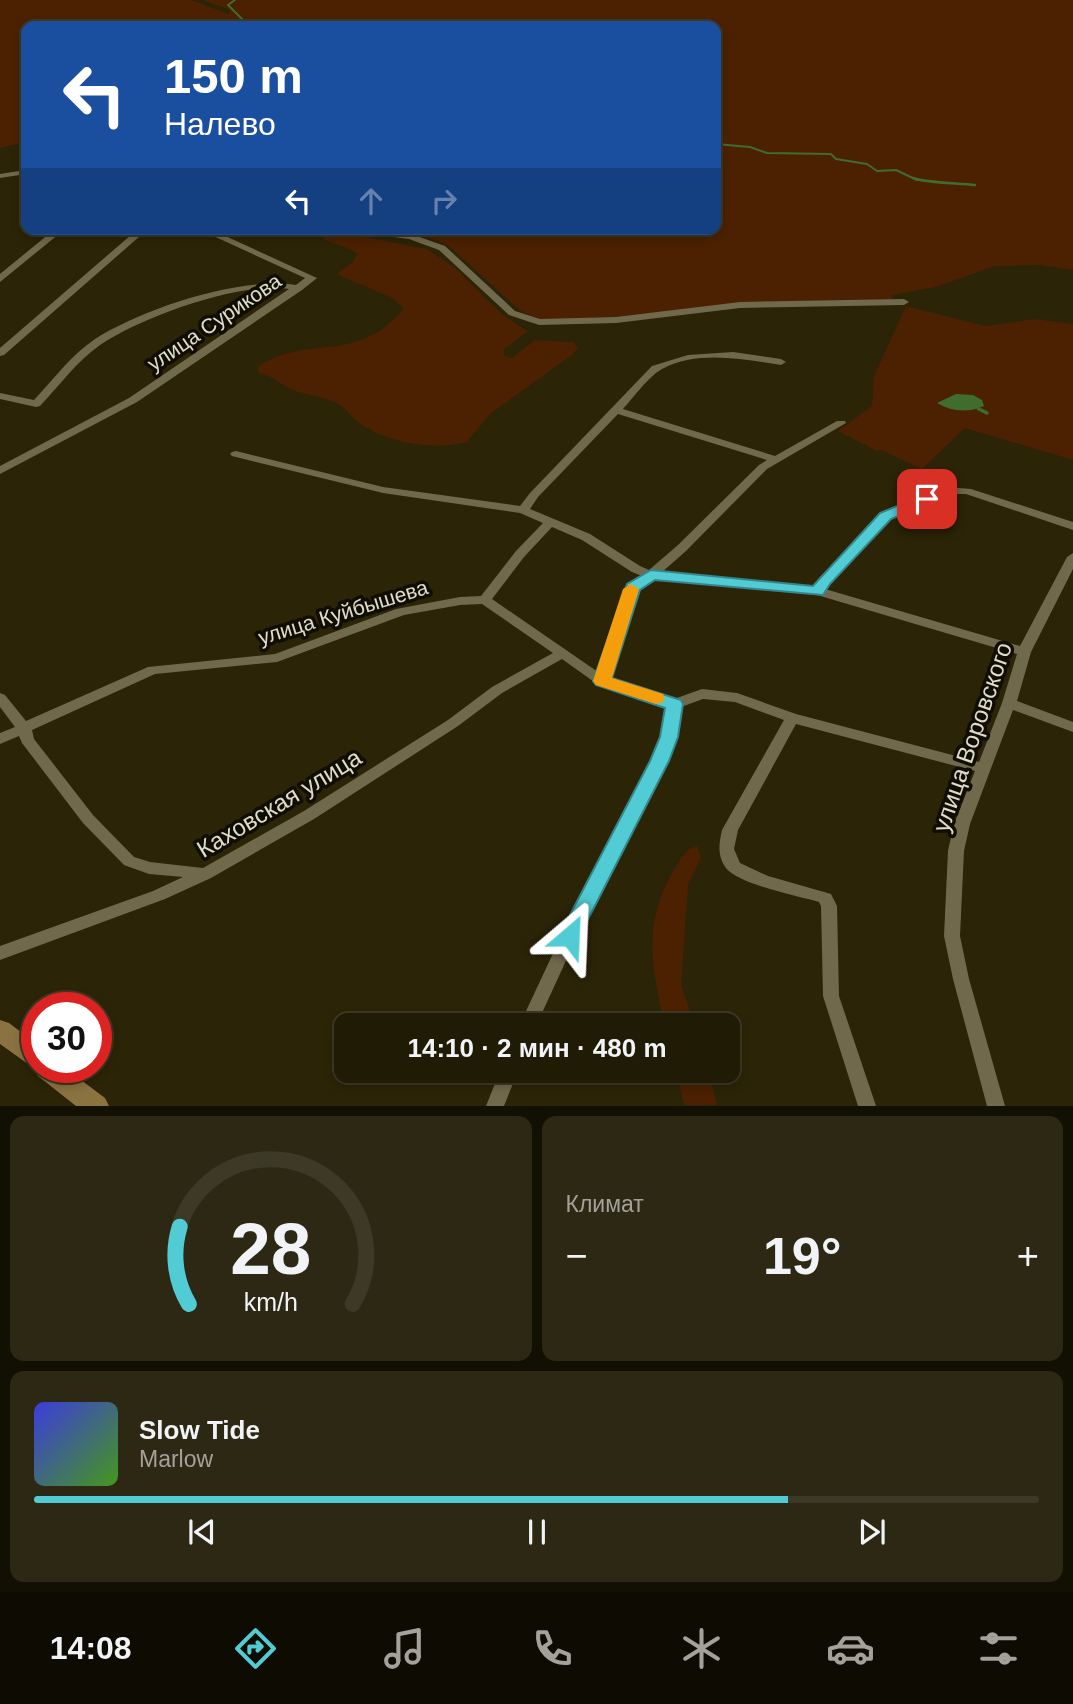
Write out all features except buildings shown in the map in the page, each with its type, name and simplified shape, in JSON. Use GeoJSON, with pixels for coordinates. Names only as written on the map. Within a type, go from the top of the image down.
{"type":"FeatureCollection","features":[{"type":"Feature","properties":{"kind":"main road"},"geometry":{"type":"LineString","coordinates":[[0,1030],[21,1046]]}},
{"type":"Feature","properties":{"kind":"main road"},"geometry":{"type":"LineString","coordinates":[[67,1083],[96,1105]]}},
{"type":"Feature","properties":{"kind":"street"},"geometry":{"type":"LineString","coordinates":[[0,279],[54,235]]}},
{"type":"Feature","properties":{"kind":"street"},"geometry":{"type":"LineString","coordinates":[[0,353],[137,235]]}},
{"type":"Feature","properties":{"kind":"street"},"geometry":{"type":"LineString","coordinates":[[215,235],[312,278],[299,288]]}},
{"type":"Feature","properties":{"kind":"street"},"geometry":{"type":"LineString","coordinates":[[398,235],[442,248],[512,313],[539,322],[628,319],[740,305],[904,302]]}},
{"type":"Feature","properties":{"kind":"street","name":"улица Сурикова"},"geometry":{"type":"LineString","coordinates":[[0,396],[36,404],[94,345],[134,324],[180,305],[268,284],[299,288]]}},
{"type":"Feature","properties":{"kind":"street","name":"улица Сурикова"},"geometry":{"type":"LineString","coordinates":[[0,471],[133,400],[299,288]]}},
{"type":"Feature","properties":{"kind":"street"},"geometry":{"type":"LineString","coordinates":[[523,510],[534,495],[656,368],[680,359],[713,354],[781,362]]}},
{"type":"Feature","properties":{"kind":"street"},"geometry":{"type":"LineString","coordinates":[[616,410],[774,458]]}},
{"type":"Feature","properties":{"kind":"street"},"geometry":{"type":"LineString","coordinates":[[602,681],[629,592],[682,548],[732,495],[774,458],[841,423]]}},
{"type":"Feature","properties":{"kind":"street"},"geometry":{"type":"LineString","coordinates":[[236,454],[383,490],[523,510],[586,537],[636,569],[651,575],[818,591],[1024,652]]}},
{"type":"Feature","properties":{"kind":"street"},"geometry":{"type":"LineString","coordinates":[[818,591],[824,581],[886,516],[947,490],[967,491],[1073,526]]}},
{"type":"Feature","properties":{"kind":"street"},"geometry":{"type":"LineString","coordinates":[[550,522],[520,554],[485,600],[602,681],[674,704],[702,694],[751,701],[792,718],[982,768]]}},
{"type":"Feature","properties":{"kind":"street","name":"улица Воровского"},"geometry":{"type":"LineString","coordinates":[[996,1105],[961,979],[952,936],[956,850],[962,824],[1009,703],[1024,652],[1073,557]]}},
{"type":"Feature","properties":{"kind":"street","name":"улица Куйбышева"},"geometry":{"type":"LineString","coordinates":[[0,739],[153,670],[277,658],[401,612],[460,601],[485,600]]}},
{"type":"Feature","properties":{"kind":"street","name":"Каховская улица"},"geometry":{"type":"LineString","coordinates":[[0,953],[159,895],[205,874],[319,808],[453,723],[497,690],[561,654]]}},
{"type":"Feature","properties":{"kind":"street"},"geometry":{"type":"LineString","coordinates":[[0,698],[24,728],[27,740],[88,819],[129,861],[149,868],[205,874]]}},
{"type":"Feature","properties":{"kind":"street"},"geometry":{"type":"LineString","coordinates":[[1009,703],[1073,727]]}},
{"type":"Feature","properties":{"kind":"street"},"geometry":{"type":"LineString","coordinates":[[533,1013],[580,913],[660,761],[669,737],[674,704]]}},
{"type":"Feature","properties":{"kind":"street"},"geometry":{"type":"LineString","coordinates":[[792,718],[730,830],[726,844],[728,857],[734,867],[747,874],[825,898],[829,906],[831,996],[867,1105]]}},
{"type":"Feature","properties":{"kind":"street"},"geometry":{"type":"LineString","coordinates":[[495,1105],[504,1083]]}},
{"type":"Feature","properties":{"kind":"shaded area"},"geometry":{"type":"Polygon","coordinates":[[[0,0],[191,0],[229,14],[230,10],[203,0],[1073,0],[1073,270],[1040,265],[995,266],[936,287],[892,295],[893,301],[774,302],[640,316],[541,320],[519,310],[449,246],[437,240],[409,235],[721,235],[721,21],[21,21],[21,143],[0,148],[0,0]]]}},
{"type":"Feature","properties":{"kind":"shaded area"},"geometry":{"type":"Polygon","coordinates":[[[320,235],[358,235],[427,249],[455,268],[503,315],[528,331],[504,349],[504,356],[512,358],[535,340],[573,342],[578,347],[573,354],[490,414],[467,442],[425,445],[382,435],[358,422],[337,403],[297,392],[258,373],[259,366],[278,356],[350,343],[367,337],[386,326],[404,309],[392,298],[339,275],[339,272],[353,262],[357,254],[320,235]]]}},
{"type":"Feature","properties":{"kind":"shaded area"},"geometry":{"type":"Polygon","coordinates":[[[906,306],[985,326],[1035,319],[1073,324],[1073,460],[965,428],[922,469],[881,450],[877,451],[838,431],[872,406],[874,376],[906,306]]]}},
{"type":"Feature","properties":{"kind":"shaded area"},"geometry":{"type":"Polygon","coordinates":[[[956,394],[973,395],[982,400],[984,406],[960,410],[937,403],[956,394]]]}},
{"type":"Feature","properties":{"kind":"shaded area"},"geometry":{"type":"Polygon","coordinates":[[[697,846],[701,857],[688,885],[681,985],[691,1013],[662,1013],[653,964],[654,926],[665,888],[681,858],[697,846]]]}},
{"type":"Feature","properties":{"kind":"shaded area"},"geometry":{"type":"Polygon","coordinates":[[[679,1083],[711,1083],[717,1105],[684,1105],[679,1083]]]}},
{"type":"Feature","properties":{"kind":"waterway"},"geometry":{"type":"LineString","coordinates":[[235,0],[228,5],[244,21]]}},
{"type":"Feature","properties":{"kind":"waterway"},"geometry":{"type":"LineString","coordinates":[[721,144],[750,147],[767,153],[831,154],[836,159],[867,164],[877,171],[896,170],[917,180]]}},
{"type":"Feature","properties":{"kind":"waterway"},"geometry":{"type":"LineString","coordinates":[[913,178],[975,185]]}},
{"type":"Feature","properties":{"kind":"waterway"},"geometry":{"type":"LineString","coordinates":[[978,409],[985,412]]}},
{"type":"Feature","properties":{"kind":"waterway"},"geometry":{"type":"LineString","coordinates":[[981,410],[985,412]]}},
{"type":"Feature","properties":{"kind":"slow traffic"},"geometry":{"type":"LineString","coordinates":[[631,589],[602,681],[656,698]]}},
{"type":"Feature","properties":{"kind":"route"},"geometry":{"type":"LineString","coordinates":[[570,936],[660,761],[669,737],[674,704],[602,681],[632,587],[651,575],[818,591],[824,581],[886,516],[927,499]]}}]}
